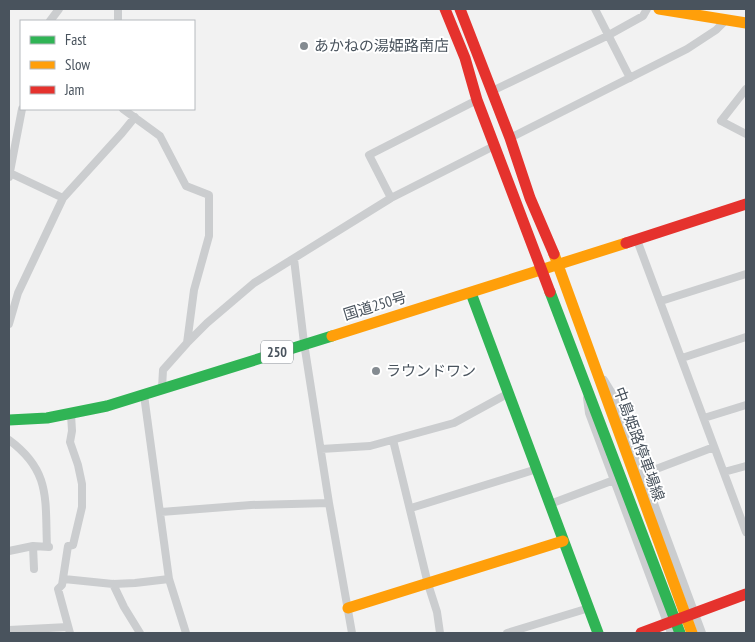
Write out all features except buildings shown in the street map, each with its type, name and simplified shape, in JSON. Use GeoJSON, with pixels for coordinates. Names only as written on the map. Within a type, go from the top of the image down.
{"type":"FeatureCollection","features":[{"type":"Feature","properties":{"kind":"main road","name":"中島姫路停車場線"},"geometry":{"type":"LineString","coordinates":[[445,9],[465,58],[477,100],[494,146],[584,379],[692,633]]}},
{"type":"Feature","properties":{"kind":"main road","name":"中島姫路停車場線"},"geometry":{"type":"LineString","coordinates":[[460,9],[596,368],[680,633]]}},
{"type":"Feature","properties":{"kind":"main road"},"geometry":{"type":"LineString","coordinates":[[659,9],[746,23]]}},
{"type":"Feature","properties":{"kind":"main road","name":"国道250号"},"geometry":{"type":"LineString","coordinates":[[9,420],[47,419],[144,395],[304,343],[472,293],[746,204]]}},
{"type":"Feature","properties":{"kind":"main road"},"geometry":{"type":"LineString","coordinates":[[472,293],[598,633]]}},
{"type":"Feature","properties":{"kind":"main road"},"geometry":{"type":"LineString","coordinates":[[348,608],[563,541]]}},
{"type":"Feature","properties":{"kind":"main road"},"geometry":{"type":"LineString","coordinates":[[641,633],[669,629],[694,614],[746,594]]}},
{"type":"Feature","properties":{"kind":"street"},"geometry":{"type":"LineString","coordinates":[[51,20],[59,9]]}},
{"type":"Feature","properties":{"kind":"street"},"geometry":{"type":"LineString","coordinates":[[595,9],[630,78]]}},
{"type":"Feature","properties":{"kind":"street"},"geometry":{"type":"LineString","coordinates":[[492,90],[608,36],[643,16],[647,9]]}},
{"type":"Feature","properties":{"kind":"street"},"geometry":{"type":"LineString","coordinates":[[510,138],[687,49],[716,30],[726,20]]}},
{"type":"Feature","properties":{"kind":"street"},"geometry":{"type":"LineString","coordinates":[[746,89],[721,121],[746,134]]}},
{"type":"Feature","properties":{"kind":"street"},"geometry":{"type":"LineString","coordinates":[[392,198],[369,155],[477,100]]}},
{"type":"Feature","properties":{"kind":"street"},"geometry":{"type":"LineString","coordinates":[[22,110],[9,175],[62,198]]}},
{"type":"Feature","properties":{"kind":"street"},"geometry":{"type":"LineString","coordinates":[[124,110],[160,136],[186,186],[209,194],[209,236],[194,290],[187,343]]}},
{"type":"Feature","properties":{"kind":"street"},"geometry":{"type":"LineString","coordinates":[[9,324],[18,293],[62,198],[135,117]]}},
{"type":"Feature","properties":{"kind":"street"},"geometry":{"type":"LineString","coordinates":[[162,388],[163,370],[207,323],[254,283],[392,198],[494,146]]}},
{"type":"Feature","properties":{"kind":"street"},"geometry":{"type":"LineString","coordinates":[[637,240],[746,532]]}},
{"type":"Feature","properties":{"kind":"street"},"geometry":{"type":"LineString","coordinates":[[294,259],[304,343],[352,633]]}},
{"type":"Feature","properties":{"kind":"street"},"geometry":{"type":"LineString","coordinates":[[660,301],[746,274]]}},
{"type":"Feature","properties":{"kind":"street"},"geometry":{"type":"LineString","coordinates":[[682,358],[746,337]]}},
{"type":"Feature","properties":{"kind":"street"},"geometry":{"type":"LineString","coordinates":[[596,368],[615,398],[702,633]]}},
{"type":"Feature","properties":{"kind":"street"},"geometry":{"type":"LineString","coordinates":[[584,379],[589,413],[669,629]]}},
{"type":"Feature","properties":{"kind":"street"},"geometry":{"type":"LineString","coordinates":[[321,449],[370,446],[454,423],[508,394]]}},
{"type":"Feature","properties":{"kind":"street"},"geometry":{"type":"LineString","coordinates":[[144,395],[169,579],[186,633]]}},
{"type":"Feature","properties":{"kind":"street"},"geometry":{"type":"LineString","coordinates":[[704,418],[746,405]]}},
{"type":"Feature","properties":{"kind":"street"},"geometry":{"type":"LineString","coordinates":[[9,630],[69,630],[58,589],[64,579],[68,546],[73,546],[82,507],[82,484],[78,464],[70,442],[72,431],[71,414]]}},
{"type":"Feature","properties":{"kind":"street"},"geometry":{"type":"LineString","coordinates":[[9,440],[20,448],[36,466],[42,479],[46,504],[48,547],[33,546],[9,551]]}},
{"type":"Feature","properties":{"kind":"street"},"geometry":{"type":"LineString","coordinates":[[393,440],[428,584],[437,612],[440,633]]}},
{"type":"Feature","properties":{"kind":"street"},"geometry":{"type":"LineString","coordinates":[[643,474],[714,447]]}},
{"type":"Feature","properties":{"kind":"street"},"geometry":{"type":"LineString","coordinates":[[724,472],[746,466]]}},
{"type":"Feature","properties":{"kind":"street"},"geometry":{"type":"LineString","coordinates":[[411,508],[537,469]]}},
{"type":"Feature","properties":{"kind":"street"},"geometry":{"type":"LineString","coordinates":[[550,504],[614,480]]}},
{"type":"Feature","properties":{"kind":"street"},"geometry":{"type":"LineString","coordinates":[[161,512],[251,505],[329,503]]}},
{"type":"Feature","properties":{"kind":"street"},"geometry":{"type":"LineString","coordinates":[[33,546],[34,569]]}},
{"type":"Feature","properties":{"kind":"street"},"geometry":{"type":"LineString","coordinates":[[64,579],[113,584],[169,579]]}},
{"type":"Feature","properties":{"kind":"street"},"geometry":{"type":"LineString","coordinates":[[113,584],[140,633]]}},
{"type":"Feature","properties":{"kind":"street"},"geometry":{"type":"LineString","coordinates":[[507,633],[589,608]]}},
{"type":"Feature","properties":{"kind":"traffic: fast"},"geometry":{"type":"LineString","coordinates":[[550,292],[680,633]]}},
{"type":"Feature","properties":{"kind":"traffic: fast"},"geometry":{"type":"LineString","coordinates":[[471,293],[598,633]]}},
{"type":"Feature","properties":{"kind":"traffic: fast"},"geometry":{"type":"LineString","coordinates":[[9,420],[47,418],[107,406],[332,336]]}},
{"type":"Feature","properties":{"kind":"traffic: slow"},"geometry":{"type":"LineString","coordinates":[[659,9],[746,23]]}},
{"type":"Feature","properties":{"kind":"traffic: slow"},"geometry":{"type":"LineString","coordinates":[[332,336],[626,243]]}},
{"type":"Feature","properties":{"kind":"traffic: slow"},"geometry":{"type":"LineString","coordinates":[[554,254],[692,633]]}},
{"type":"Feature","properties":{"kind":"traffic: slow"},"geometry":{"type":"LineString","coordinates":[[348,608],[563,541]]}},
{"type":"Feature","properties":{"kind":"traffic: jam"},"geometry":{"type":"LineString","coordinates":[[445,9],[465,58],[477,100],[550,292]]}},
{"type":"Feature","properties":{"kind":"traffic: jam"},"geometry":{"type":"LineString","coordinates":[[460,9],[510,138],[530,198],[554,254]]}},
{"type":"Feature","properties":{"kind":"traffic: jam"},"geometry":{"type":"LineString","coordinates":[[626,243],[746,204]]}},
{"type":"Feature","properties":{"kind":"traffic: jam"},"geometry":{"type":"LineString","coordinates":[[641,633],[746,594]]}},
{"type":"Feature","properties":{"kind":"place","name":"あかねの湯姫路南店"},"geometry":{"type":"Point","coordinates":[304,46]}},
{"type":"Feature","properties":{"kind":"place","name":"ラウンドワン"},"geometry":{"type":"Point","coordinates":[376,371]}}]}
